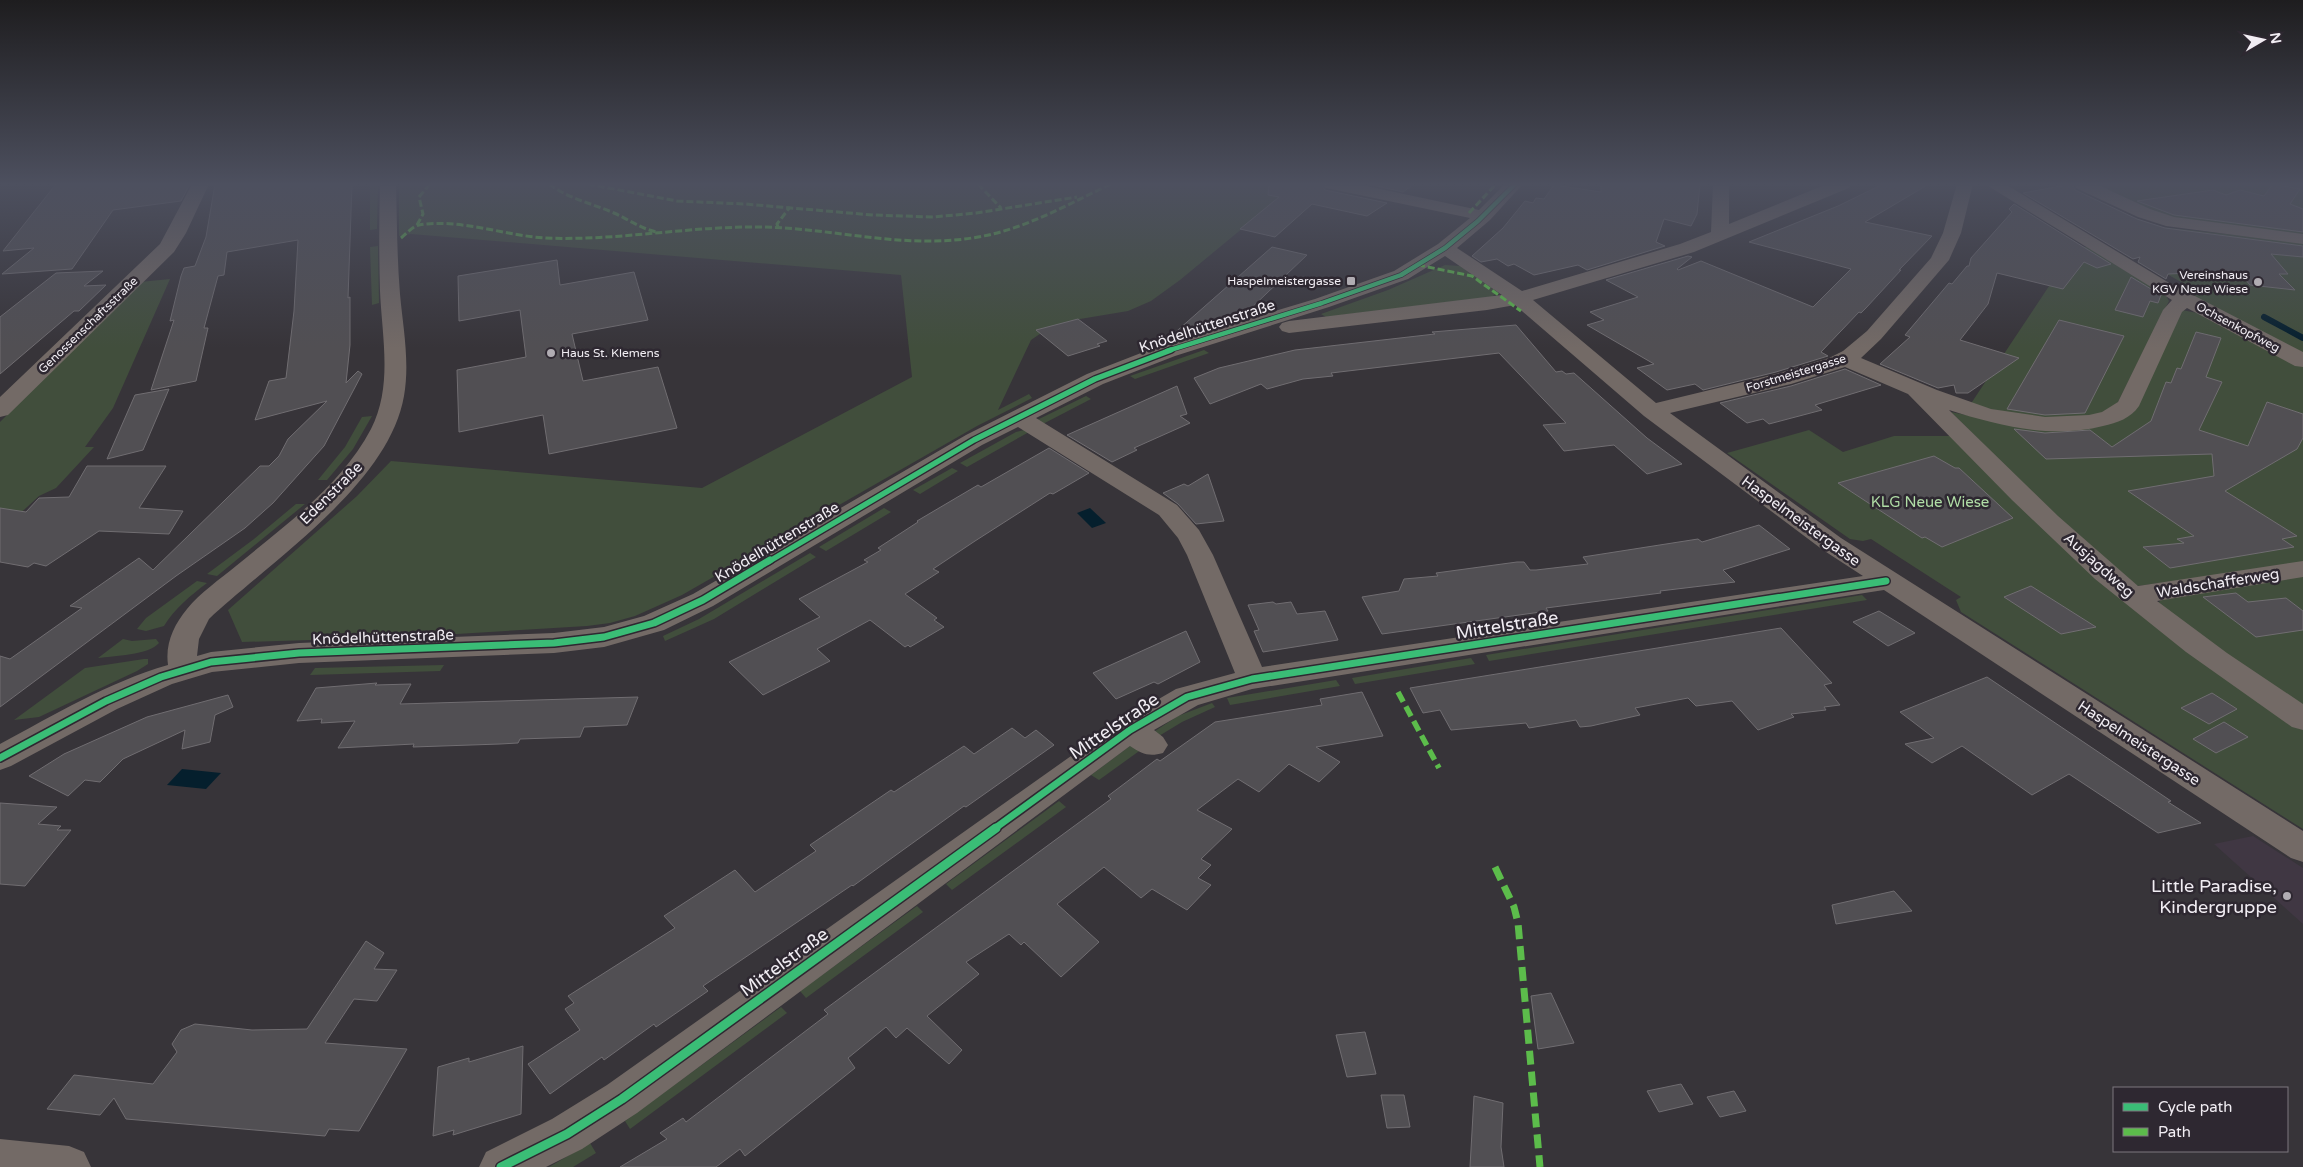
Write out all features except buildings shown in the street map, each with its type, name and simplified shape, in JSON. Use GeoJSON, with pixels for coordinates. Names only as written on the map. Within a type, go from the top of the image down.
{"type":"FeatureCollection","features":[{"type":"Feature","properties":{"kind":"street","name":"Genossenschaftsstraße"},"geometry":{"type":"LineString","coordinates":[[0,410],[167,248],[173,238]]}},
{"type":"Feature","properties":{"kind":"street","name":"Edenstraße"},"geometry":{"type":"LineString","coordinates":[[183,668],[182,643],[187,630],[199,613],[343,485],[370,452],[387,422],[393,398],[395,369],[389,238]]}},
{"type":"Feature","properties":{"kind":"street","name":"Knödelhüttenstraße"},"geometry":{"type":"LineString","coordinates":[[0,758],[36,736],[106,701],[183,668],[223,659],[562,642],[604,637],[636,630],[702,600],[924,469],[1018,417],[1129,365],[1203,339],[1322,303],[1401,275],[1445,248],[1457,238]]}},
{"type":"Feature","properties":{"kind":"street","name":"Knödelhüttenstraße"},"geometry":{"type":"LineString","coordinates":[[1203,339],[1486,304],[1519,298],[1638,264],[1708,238]]}},
{"type":"Feature","properties":{"kind":"street","name":"Forstmeistergasse"},"geometry":{"type":"LineString","coordinates":[[1652,411],[1783,379],[1846,360],[1874,336],[1940,260],[1950,238]]}},
{"type":"Feature","properties":{"kind":"street","name":"Ochsenkopfweg"},"geometry":{"type":"LineString","coordinates":[[2083,238],[2184,300],[2303,361]]}},
{"type":"Feature","properties":{"kind":"street","name":"Haspelmeistergasse"},"geometry":{"type":"LineString","coordinates":[[1445,248],[1519,298],[1652,411],[1788,512],[1886,580],[2303,848]]}},
{"type":"Feature","properties":{"kind":"street"},"geometry":{"type":"LineString","coordinates":[[1846,360],[1977,412],[2016,421],[2064,424],[2107,418],[2122,411],[2131,402],[2173,310],[2184,300]]}},
{"type":"Feature","properties":{"kind":"street","name":"Ausjagdweg"},"geometry":{"type":"LineString","coordinates":[[1914,388],[2053,523],[2133,596],[2215,659],[2303,719]]}},
{"type":"Feature","properties":{"kind":"street"},"geometry":{"type":"LineString","coordinates":[[1018,417],[1154,500],[1180,523],[1200,554],[1252,679]]}},
{"type":"Feature","properties":{"kind":"street","name":"Waldschafferweg"},"geometry":{"type":"LineString","coordinates":[[2133,596],[2303,569]]}},
{"type":"Feature","properties":{"kind":"street","name":"Mittelstraße"},"geometry":{"type":"LineString","coordinates":[[501,1167],[567,1134],[622,1099],[1141,738],[1180,701],[1217,698],[1252,679],[1343,676],[1477,655],[1886,580]]}},
{"type":"Feature","properties":{"kind":"street"},"geometry":{"type":"LineString","coordinates":[[0,1160],[69,1167]]}},
{"type":"Feature","properties":{"kind":"shaded area","name":"Little Paradise, Kindergruppe"},"geometry":{"type":"Polygon","coordinates":[[[2253,836],[2303,868],[2303,924],[2214,844],[2253,836]]]}},
{"type":"Feature","properties":{"kind":"green space"},"geometry":{"type":"Polygon","coordinates":[[[464,238],[1230,238],[1151,301],[1128,311],[1074,320],[1050,327],[1031,340],[998,410],[1029,394],[1032,398],[977,426],[682,595],[635,616],[610,623],[587,626],[337,643],[343,633],[315,634],[311,640],[242,642],[228,610],[357,496],[391,461],[702,488],[912,377],[901,275],[464,238]]]}},
{"type":"Feature","properties":{"kind":"green space"},"geometry":{"type":"Polygon","coordinates":[[[2105,238],[2270,238],[2303,242],[2303,355],[2175,287],[2188,286],[2105,238]]]}},
{"type":"Feature","properties":{"kind":"green space"},"geometry":{"type":"Polygon","coordinates":[[[378,246],[379,303],[372,305],[370,247],[378,246]]]}},
{"type":"Feature","properties":{"kind":"green space"},"geometry":{"type":"Polygon","coordinates":[[[2087,247],[2156,288],[2165,294],[2169,301],[2116,406],[2095,416],[2044,420],[1970,405],[2061,268],[2067,249],[2087,247]]]}},
{"type":"Feature","properties":{"kind":"green space"},"geometry":{"type":"Polygon","coordinates":[[[1445,265],[1460,266],[1497,292],[1492,297],[1326,317],[1321,314],[1388,290],[1445,265]]]}},
{"type":"Feature","properties":{"kind":"green space"},"geometry":{"type":"Polygon","coordinates":[[[170,279],[113,408],[85,447],[94,447],[56,488],[39,496],[0,532],[0,422],[140,282],[170,279]]]}},
{"type":"Feature","properties":{"kind":"green space"},"geometry":{"type":"Polygon","coordinates":[[[2182,310],[2202,314],[2303,365],[2303,563],[2138,586],[2130,582],[2067,527],[1951,412],[2012,424],[2094,426],[2148,383],[2182,310]]]}},
{"type":"Feature","properties":{"kind":"green space"},"geometry":{"type":"Polygon","coordinates":[[[1204,350],[1209,353],[1135,379],[1130,376],[1204,350]]]}},
{"type":"Feature","properties":{"kind":"green space"},"geometry":{"type":"Polygon","coordinates":[[[1086,396],[1091,399],[1039,426],[1037,420],[1086,396]]]}},
{"type":"Feature","properties":{"kind":"green space"},"geometry":{"type":"Polygon","coordinates":[[[372,416],[353,449],[327,480],[318,480],[345,447],[362,417],[372,416]]]}},
{"type":"Feature","properties":{"kind":"green space"},"geometry":{"type":"Polygon","coordinates":[[[1024,430],[1029,432],[967,467],[960,463],[1016,432],[1024,430]]]}},
{"type":"Feature","properties":{"kind":"green space","name":"KLG Neue Wiese"},"geometry":{"type":"Polygon","coordinates":[[[1809,430],[1843,452],[1894,436],[1953,436],[2303,728],[2303,829],[1961,612],[1956,600],[1961,597],[1871,539],[1863,541],[1850,539],[1727,453],[1809,430]]]}},
{"type":"Feature","properties":{"kind":"green space"},"geometry":{"type":"Polygon","coordinates":[[[952,468],[958,471],[920,494],[913,490],[952,468]]]}},
{"type":"Feature","properties":{"kind":"green space"},"geometry":{"type":"Polygon","coordinates":[[[296,504],[305,504],[217,576],[207,574],[254,539],[296,504]]]}},
{"type":"Feature","properties":{"kind":"green space"},"geometry":{"type":"Polygon","coordinates":[[[884,508],[891,512],[826,551],[819,547],[884,508]]]}},
{"type":"Feature","properties":{"kind":"green space"},"geometry":{"type":"Polygon","coordinates":[[[810,553],[816,557],[714,619],[665,641],[663,636],[699,619],[810,553]]]}},
{"type":"Feature","properties":{"kind":"green space"},"geometry":{"type":"Polygon","coordinates":[[[2303,576],[2303,710],[2158,603],[2162,599],[2303,576]]]}},
{"type":"Feature","properties":{"kind":"green space"},"geometry":{"type":"Polygon","coordinates":[[[197,581],[207,583],[178,608],[164,626],[146,631],[137,629],[146,618],[197,581]]]}},
{"type":"Feature","properties":{"kind":"green space"},"geometry":{"type":"Polygon","coordinates":[[[1862,595],[1867,600],[1489,661],[1486,655],[1862,595]]]}},
{"type":"Feature","properties":{"kind":"green space"},"geometry":{"type":"Polygon","coordinates":[[[123,639],[132,641],[156,639],[159,643],[154,647],[139,652],[98,658],[123,639]]]}},
{"type":"Feature","properties":{"kind":"green space"},"geometry":{"type":"Polygon","coordinates":[[[1471,658],[1475,664],[1355,684],[1352,678],[1471,658]]]}},
{"type":"Feature","properties":{"kind":"green space"},"geometry":{"type":"Polygon","coordinates":[[[148,659],[148,664],[137,671],[39,717],[14,720],[85,668],[148,659]]]}},
{"type":"Feature","properties":{"kind":"green space"},"geometry":{"type":"Polygon","coordinates":[[[444,665],[440,671],[310,675],[315,668],[444,665]]]}},
{"type":"Feature","properties":{"kind":"green space"},"geometry":{"type":"Polygon","coordinates":[[[1336,680],[1340,686],[1230,705],[1227,698],[1336,680]]]}},
{"type":"Feature","properties":{"kind":"green space"},"geometry":{"type":"Polygon","coordinates":[[[1212,703],[1215,707],[1182,722],[1154,739],[1149,735],[1178,716],[1212,703]]]}},
{"type":"Feature","properties":{"kind":"green space"},"geometry":{"type":"Polygon","coordinates":[[[1134,743],[1142,749],[1099,780],[1091,775],[1134,743]]]}},
{"type":"Feature","properties":{"kind":"green space"},"geometry":{"type":"Polygon","coordinates":[[[1059,801],[1066,807],[952,890],[946,884],[1059,801]]]}},
{"type":"Feature","properties":{"kind":"green space"},"geometry":{"type":"Polygon","coordinates":[[[917,906],[923,912],[806,998],[800,991],[917,906]]]}},
{"type":"Feature","properties":{"kind":"green space"},"geometry":{"type":"Polygon","coordinates":[[[781,1007],[787,1013],[630,1129],[625,1121],[781,1007]]]}},
{"type":"Feature","properties":{"kind":"green space"},"geometry":{"type":"Polygon","coordinates":[[[590,1143],[596,1153],[573,1167],[549,1167],[590,1143]]]}},
{"type":"Feature","properties":{"kind":"water"},"geometry":{"type":"Polygon","coordinates":[[[1090,508],[1106,523],[1092,528],[1077,513],[1090,508]]]}},
{"type":"Feature","properties":{"kind":"water"},"geometry":{"type":"Polygon","coordinates":[[[182,769],[221,773],[206,789],[167,785],[182,769]]]}},
{"type":"Feature","properties":{"kind":"waterway"},"geometry":{"type":"LineString","coordinates":[[2264,317],[2303,338]]}},
{"type":"Feature","properties":{"kind":"marked path"},"geometry":{"type":"LineString","coordinates":[[872,238],[883,240],[961,238]]}},
{"type":"Feature","properties":{"kind":"marked path"},"geometry":{"type":"LineString","coordinates":[[1418,265],[1472,276],[1521,311]]}},
{"type":"Feature","properties":{"kind":"marked path"},"geometry":{"type":"LineString","coordinates":[[1398,692],[1439,768]]}},
{"type":"Feature","properties":{"kind":"marked path"},"geometry":{"type":"LineString","coordinates":[[1495,867],[1514,907],[1518,923],[1540,1167]]}},
{"type":"Feature","properties":{"kind":"cycle path"},"geometry":{"type":"LineString","coordinates":[[0,758],[106,701],[161,677],[211,662],[299,653],[554,643],[604,637],[654,623],[703,600],[974,440],[1095,379],[1167,351],[1322,303],[1401,275],[1445,248],[1457,238]]}},
{"type":"Feature","properties":{"kind":"cycle path"},"geometry":{"type":"LineString","coordinates":[[501,1167],[567,1134],[622,1099],[1130,730],[1187,697],[1252,679],[1886,581]]}},
{"type":"Feature","properties":{"kind":"place","name":"Haspelmeistergasse"},"geometry":{"type":"Point","coordinates":[1351,281]}},
{"type":"Feature","properties":{"kind":"place","name":"Vereinshaus KGV Neue Wiese"},"geometry":{"type":"Point","coordinates":[2258,282]}},
{"type":"Feature","properties":{"kind":"place","name":"Haus St. Klemens"},"geometry":{"type":"Point","coordinates":[551,353]}},
{"type":"Feature","properties":{"kind":"place","name":"Little Paradise, Kindergruppe"},"geometry":{"type":"Point","coordinates":[2287,896]}}]}
